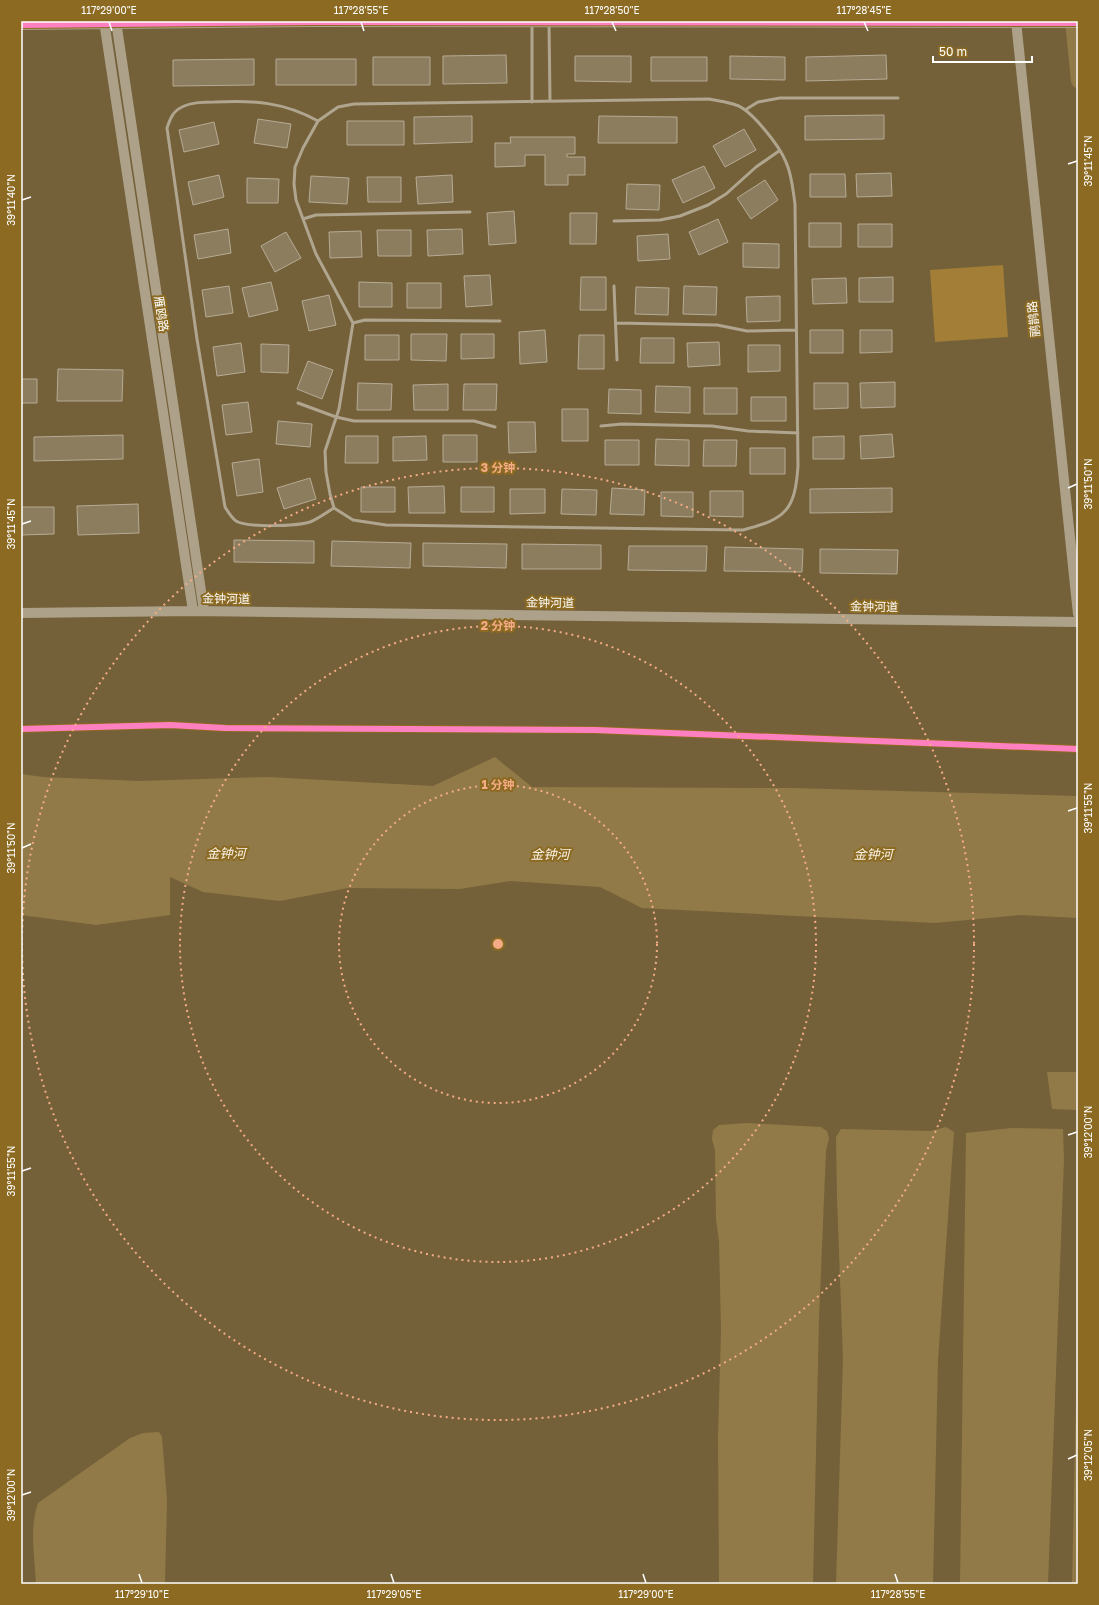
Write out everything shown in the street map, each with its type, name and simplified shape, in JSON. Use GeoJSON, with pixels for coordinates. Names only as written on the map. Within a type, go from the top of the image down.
{"type":"FeatureCollection","features":[{"type":"Feature","properties":{"kind":"street"},"geometry":{"type":"LineString","coordinates":[[65,24],[83,21]]}},
{"type":"Feature","properties":{"kind":"street"},"geometry":{"type":"LineString","coordinates":[[21,25],[117,22],[1078,22]]}},
{"type":"Feature","properties":{"kind":"street","name":"雁鸥路"},"geometry":{"type":"LineString","coordinates":[[117,22],[204,611]]}},
{"type":"Feature","properties":{"kind":"street","name":"鹂鹊路"},"geometry":{"type":"LineString","coordinates":[[1016,22],[1078,614]]}},
{"type":"Feature","properties":{"kind":"street","name":"雁鸥路"},"geometry":{"type":"LineString","coordinates":[[104,23],[193,611]]}},
{"type":"Feature","properties":{"kind":"street","name":"金钟河道"},"geometry":{"type":"LineString","coordinates":[[21,613],[204,611],[1078,622]]}},
{"type":"Feature","properties":{"kind":"street"},"geometry":{"type":"LineString","coordinates":[[21,729],[170,725],[241,728],[595,730],[1078,748]]}},
{"type":"Feature","properties":{"kind":"lane"},"geometry":{"type":"LineString","coordinates":[[532,22],[532,102]]}},
{"type":"Feature","properties":{"kind":"lane"},"geometry":{"type":"LineString","coordinates":[[549,22],[550,101]]}},
{"type":"Feature","properties":{"kind":"lane"},"geometry":{"type":"LineString","coordinates":[[745,110],[758,102],[780,98],[898,98]]}},
{"type":"Feature","properties":{"kind":"lane"},"geometry":{"type":"LineString","coordinates":[[318,121],[304,113],[275,104],[240,100],[191,103],[180,107],[171,116],[167,128],[197,338],[225,507],[228,514],[237,522],[249,525],[294,525],[310,522],[334,508]]}},
{"type":"Feature","properties":{"kind":"lane"},"geometry":{"type":"LineString","coordinates":[[709,100],[736,105],[745,110],[765,130],[786,162],[792,181],[795,204],[798,466],[796,487],[791,503],[780,516],[764,524],[743,530],[386,525],[353,520],[334,508],[326,472],[325,451],[336,417],[353,323],[316,254],[296,200],[294,184],[295,167],[303,148],[318,121],[338,107],[354,104],[550,101],[709,100]]}},
{"type":"Feature","properties":{"kind":"lane"},"geometry":{"type":"LineString","coordinates":[[614,221],[660,220],[680,216],[708,205],[726,194],[756,167],[779,151]]}},
{"type":"Feature","properties":{"kind":"lane"},"geometry":{"type":"LineString","coordinates":[[303,219],[316,215],[470,212]]}},
{"type":"Feature","properties":{"kind":"lane"},"geometry":{"type":"LineString","coordinates":[[614,286],[617,360]]}},
{"type":"Feature","properties":{"kind":"lane"},"geometry":{"type":"LineString","coordinates":[[353,323],[365,320],[500,321]]}},
{"type":"Feature","properties":{"kind":"lane"},"geometry":{"type":"LineString","coordinates":[[616,323],[718,325],[747,331],[796,330]]}},
{"type":"Feature","properties":{"kind":"lane"},"geometry":{"type":"LineString","coordinates":[[298,403],[336,417],[354,421],[474,421],[495,427]]}},
{"type":"Feature","properties":{"kind":"lane"},"geometry":{"type":"LineString","coordinates":[[601,426],[622,424],[712,426],[748,431],[798,433]]}},
{"type":"Feature","properties":{"kind":"shaded area"},"geometry":{"type":"Polygon","coordinates":[[[1003,265],[1008,337],[935,342],[930,270],[1003,265]]]}},
{"type":"Feature","properties":{"kind":"water","name":"金钟河"},"geometry":{"type":"Polygon","coordinates":[[[495,757],[532,787],[792,788],[1078,796],[1078,918],[1020,915],[935,923],[642,908],[600,887],[510,881],[460,889],[348,888],[280,901],[203,892],[170,877],[170,915],[96,925],[21,915],[21,774],[43,777],[139,781],[268,777],[433,786],[495,757]]]}},
{"type":"Feature","properties":{"kind":"water"},"geometry":{"type":"Polygon","coordinates":[[[1047,1072],[1078,1072],[1078,1110],[1052,1109],[1047,1072]]]}},
{"type":"Feature","properties":{"kind":"water"},"geometry":{"type":"Polygon","coordinates":[[[747,1123],[821,1127],[827,1131],[829,1138],[826,1151],[819,1319],[813,1584],[719,1584],[718,1436],[721,1331],[719,1241],[716,1219],[715,1151],[712,1139],[713,1130],[719,1125],[747,1123]]]}},
{"type":"Feature","properties":{"kind":"water"},"geometry":{"type":"Polygon","coordinates":[[[946,1127],[954,1132],[938,1360],[933,1584],[836,1584],[843,1359],[836,1137],[841,1129],[930,1131],[946,1127]]]}},
{"type":"Feature","properties":{"kind":"water"},"geometry":{"type":"Polygon","coordinates":[[[1011,1128],[1063,1129],[1064,1159],[1048,1584],[960,1584],[966,1133],[1011,1128]]]}},
{"type":"Feature","properties":{"kind":"water"},"geometry":{"type":"Polygon","coordinates":[[[1078,1306],[1078,1584],[1072,1584],[1078,1306]]]}},
{"type":"Feature","properties":{"kind":"water"},"geometry":{"type":"Polygon","coordinates":[[[159,1432],[162,1437],[167,1500],[165,1584],[36,1584],[33,1533],[35,1513],[38,1503],[130,1438],[143,1433],[159,1432]]]}},
{"type":"Feature","properties":{"kind":"building"},"geometry":{"type":"Polygon","coordinates":[[[506,55],[507,83],[443,84],[443,56],[506,55]]]}},
{"type":"Feature","properties":{"kind":"building"},"geometry":{"type":"Polygon","coordinates":[[[886,55],[887,79],[806,81],[806,57],[886,55]]]}},
{"type":"Feature","properties":{"kind":"building"},"geometry":{"type":"Polygon","coordinates":[[[575,56],[631,56],[631,82],[575,81],[575,56]]]}},
{"type":"Feature","properties":{"kind":"building"},"geometry":{"type":"Polygon","coordinates":[[[730,56],[785,57],[785,80],[730,79],[730,56]]]}},
{"type":"Feature","properties":{"kind":"building"},"geometry":{"type":"Polygon","coordinates":[[[373,57],[430,57],[430,85],[373,85],[373,57]]]}},
{"type":"Feature","properties":{"kind":"building"},"geometry":{"type":"Polygon","coordinates":[[[651,57],[707,57],[707,81],[651,81],[651,57]]]}},
{"type":"Feature","properties":{"kind":"building"},"geometry":{"type":"Polygon","coordinates":[[[254,59],[254,85],[173,86],[173,60],[254,59]]]}},
{"type":"Feature","properties":{"kind":"building"},"geometry":{"type":"Polygon","coordinates":[[[276,59],[356,59],[356,85],[276,85],[276,59]]]}},
{"type":"Feature","properties":{"kind":"building"},"geometry":{"type":"Polygon","coordinates":[[[884,115],[884,139],[805,140],[805,116],[884,115]]]}},
{"type":"Feature","properties":{"kind":"building"},"geometry":{"type":"Polygon","coordinates":[[[472,116],[472,142],[414,144],[414,117],[472,116]]]}},
{"type":"Feature","properties":{"kind":"building"},"geometry":{"type":"Polygon","coordinates":[[[599,116],[677,117],[677,143],[598,143],[599,116]]]}},
{"type":"Feature","properties":{"kind":"building"},"geometry":{"type":"Polygon","coordinates":[[[258,119],[291,124],[287,148],[254,143],[258,119]]]}},
{"type":"Feature","properties":{"kind":"building"},"geometry":{"type":"Polygon","coordinates":[[[347,121],[404,121],[404,145],[347,145],[347,121]]]}},
{"type":"Feature","properties":{"kind":"building"},"geometry":{"type":"Polygon","coordinates":[[[214,122],[219,144],[184,152],[179,130],[214,122]]]}},
{"type":"Feature","properties":{"kind":"building"},"geometry":{"type":"Polygon","coordinates":[[[744,129],[756,150],[725,167],[713,146],[744,129]]]}},
{"type":"Feature","properties":{"kind":"building"},"geometry":{"type":"Polygon","coordinates":[[[510,137],[575,137],[575,154],[567,154],[567,157],[585,157],[585,175],[568,175],[568,185],[545,185],[545,155],[525,155],[525,166],[495,167],[495,143],[511,143],[510,137]]]}},
{"type":"Feature","properties":{"kind":"building"},"geometry":{"type":"Polygon","coordinates":[[[704,166],[715,188],[683,203],[672,180],[704,166]]]}},
{"type":"Feature","properties":{"kind":"building"},"geometry":{"type":"Polygon","coordinates":[[[891,173],[892,196],[857,197],[856,174],[891,173]]]}},
{"type":"Feature","properties":{"kind":"building"},"geometry":{"type":"Polygon","coordinates":[[[810,174],[845,174],[846,197],[810,197],[810,174]]]}},
{"type":"Feature","properties":{"kind":"building"},"geometry":{"type":"Polygon","coordinates":[[[219,175],[224,197],[193,205],[188,182],[219,175]]]}},
{"type":"Feature","properties":{"kind":"building"},"geometry":{"type":"Polygon","coordinates":[[[452,175],[453,202],[418,204],[416,177],[452,175]]]}},
{"type":"Feature","properties":{"kind":"building"},"geometry":{"type":"Polygon","coordinates":[[[311,176],[349,178],[347,204],[309,202],[311,176]]]}},
{"type":"Feature","properties":{"kind":"building"},"geometry":{"type":"Polygon","coordinates":[[[367,177],[401,177],[401,202],[368,202],[367,177]]]}},
{"type":"Feature","properties":{"kind":"building"},"geometry":{"type":"Polygon","coordinates":[[[247,178],[279,179],[278,203],[247,203],[247,178]]]}},
{"type":"Feature","properties":{"kind":"building"},"geometry":{"type":"Polygon","coordinates":[[[765,180],[778,200],[751,219],[737,198],[765,180]]]}},
{"type":"Feature","properties":{"kind":"building"},"geometry":{"type":"Polygon","coordinates":[[[627,184],[660,185],[659,210],[626,209],[627,184]]]}},
{"type":"Feature","properties":{"kind":"building"},"geometry":{"type":"Polygon","coordinates":[[[514,211],[516,243],[489,245],[487,213],[514,211]]]}},
{"type":"Feature","properties":{"kind":"building"},"geometry":{"type":"Polygon","coordinates":[[[570,213],[597,213],[596,244],[570,244],[570,213]]]}},
{"type":"Feature","properties":{"kind":"building"},"geometry":{"type":"Polygon","coordinates":[[[718,219],[728,242],[699,255],[689,232],[718,219]]]}},
{"type":"Feature","properties":{"kind":"building"},"geometry":{"type":"Polygon","coordinates":[[[809,223],[841,223],[841,247],[809,247],[809,223]]]}},
{"type":"Feature","properties":{"kind":"building"},"geometry":{"type":"Polygon","coordinates":[[[858,224],[892,224],[892,247],[858,247],[858,224]]]}},
{"type":"Feature","properties":{"kind":"building"},"geometry":{"type":"Polygon","coordinates":[[[228,229],[231,253],[198,259],[194,235],[228,229]]]}},
{"type":"Feature","properties":{"kind":"building"},"geometry":{"type":"Polygon","coordinates":[[[462,229],[463,254],[428,256],[427,230],[462,229]]]}},
{"type":"Feature","properties":{"kind":"building"},"geometry":{"type":"Polygon","coordinates":[[[377,230],[411,230],[411,256],[378,256],[377,230]]]}},
{"type":"Feature","properties":{"kind":"building"},"geometry":{"type":"Polygon","coordinates":[[[361,231],[362,257],[330,258],[329,232],[361,231]]]}},
{"type":"Feature","properties":{"kind":"building"},"geometry":{"type":"Polygon","coordinates":[[[286,232],[301,258],[275,272],[261,246],[286,232]]]}},
{"type":"Feature","properties":{"kind":"building"},"geometry":{"type":"Polygon","coordinates":[[[668,234],[670,259],[638,261],[637,236],[668,234]]]}},
{"type":"Feature","properties":{"kind":"building"},"geometry":{"type":"Polygon","coordinates":[[[743,243],[779,244],[779,268],[743,267],[743,243]]]}},
{"type":"Feature","properties":{"kind":"building"},"geometry":{"type":"Polygon","coordinates":[[[490,275],[492,305],[466,307],[464,276],[490,275]]]}},
{"type":"Feature","properties":{"kind":"building"},"geometry":{"type":"Polygon","coordinates":[[[581,277],[606,277],[606,310],[580,310],[581,277]]]}},
{"type":"Feature","properties":{"kind":"building"},"geometry":{"type":"Polygon","coordinates":[[[893,277],[893,302],[859,302],[859,278],[893,277]]]}},
{"type":"Feature","properties":{"kind":"building"},"geometry":{"type":"Polygon","coordinates":[[[846,278],[847,303],[813,304],[812,279],[846,278]]]}},
{"type":"Feature","properties":{"kind":"building"},"geometry":{"type":"Polygon","coordinates":[[[271,282],[278,310],[249,317],[242,288],[271,282]]]}},
{"type":"Feature","properties":{"kind":"building"},"geometry":{"type":"Polygon","coordinates":[[[359,282],[392,283],[392,307],[359,307],[359,282]]]}},
{"type":"Feature","properties":{"kind":"building"},"geometry":{"type":"Polygon","coordinates":[[[407,283],[441,283],[441,308],[407,308],[407,283]]]}},
{"type":"Feature","properties":{"kind":"building"},"geometry":{"type":"Polygon","coordinates":[[[229,286],[233,313],[206,317],[202,290],[229,286]]]}},
{"type":"Feature","properties":{"kind":"building"},"geometry":{"type":"Polygon","coordinates":[[[684,286],[717,287],[716,315],[683,314],[684,286]]]}},
{"type":"Feature","properties":{"kind":"building"},"geometry":{"type":"Polygon","coordinates":[[[636,287],[669,288],[668,315],[635,314],[636,287]]]}},
{"type":"Feature","properties":{"kind":"building"},"geometry":{"type":"Polygon","coordinates":[[[329,295],[336,325],[309,331],[302,301],[329,295]]]}},
{"type":"Feature","properties":{"kind":"building"},"geometry":{"type":"Polygon","coordinates":[[[780,296],[780,321],[747,322],[746,297],[780,296]]]}},
{"type":"Feature","properties":{"kind":"building"},"geometry":{"type":"Polygon","coordinates":[[[545,330],[547,362],[520,364],[519,332],[545,330]]]}},
{"type":"Feature","properties":{"kind":"building"},"geometry":{"type":"Polygon","coordinates":[[[810,330],[843,330],[843,353],[810,353],[810,330]]]}},
{"type":"Feature","properties":{"kind":"building"},"geometry":{"type":"Polygon","coordinates":[[[860,330],[892,330],[892,352],[860,353],[860,330]]]}},
{"type":"Feature","properties":{"kind":"building"},"geometry":{"type":"Polygon","coordinates":[[[411,334],[447,334],[446,361],[411,360],[411,334]]]}},
{"type":"Feature","properties":{"kind":"building"},"geometry":{"type":"Polygon","coordinates":[[[461,334],[494,334],[494,358],[461,359],[461,334]]]}},
{"type":"Feature","properties":{"kind":"building"},"geometry":{"type":"Polygon","coordinates":[[[365,335],[399,335],[399,360],[365,360],[365,335]]]}},
{"type":"Feature","properties":{"kind":"building"},"geometry":{"type":"Polygon","coordinates":[[[579,335],[604,335],[604,369],[578,369],[579,335]]]}},
{"type":"Feature","properties":{"kind":"building"},"geometry":{"type":"Polygon","coordinates":[[[641,338],[674,338],[674,363],[640,363],[641,338]]]}},
{"type":"Feature","properties":{"kind":"building"},"geometry":{"type":"Polygon","coordinates":[[[719,342],[720,365],[688,367],[687,343],[719,342]]]}},
{"type":"Feature","properties":{"kind":"building"},"geometry":{"type":"Polygon","coordinates":[[[241,343],[245,372],[217,376],[213,347],[241,343]]]}},
{"type":"Feature","properties":{"kind":"building"},"geometry":{"type":"Polygon","coordinates":[[[261,344],[289,345],[288,373],[261,372],[261,344]]]}},
{"type":"Feature","properties":{"kind":"building"},"geometry":{"type":"Polygon","coordinates":[[[748,345],[780,345],[780,371],[748,372],[748,345]]]}},
{"type":"Feature","properties":{"kind":"building"},"geometry":{"type":"Polygon","coordinates":[[[308,361],[333,370],[322,399],[297,389],[308,361]]]}},
{"type":"Feature","properties":{"kind":"building"},"geometry":{"type":"Polygon","coordinates":[[[58,369],[123,370],[122,401],[57,401],[58,369]]]}},
{"type":"Feature","properties":{"kind":"building"},"geometry":{"type":"Polygon","coordinates":[[[21,379],[37,379],[37,403],[21,403],[21,379]]]}},
{"type":"Feature","properties":{"kind":"building"},"geometry":{"type":"Polygon","coordinates":[[[895,382],[895,407],[861,408],[860,383],[895,382]]]}},
{"type":"Feature","properties":{"kind":"building"},"geometry":{"type":"Polygon","coordinates":[[[358,383],[392,384],[391,410],[357,410],[358,383]]]}},
{"type":"Feature","properties":{"kind":"building"},"geometry":{"type":"Polygon","coordinates":[[[814,383],[848,383],[848,408],[814,409],[814,383]]]}},
{"type":"Feature","properties":{"kind":"building"},"geometry":{"type":"Polygon","coordinates":[[[448,384],[448,410],[414,410],[413,385],[448,384]]]}},
{"type":"Feature","properties":{"kind":"building"},"geometry":{"type":"Polygon","coordinates":[[[464,384],[497,384],[496,410],[463,410],[464,384]]]}},
{"type":"Feature","properties":{"kind":"building"},"geometry":{"type":"Polygon","coordinates":[[[656,386],[690,387],[690,413],[655,412],[656,386]]]}},
{"type":"Feature","properties":{"kind":"building"},"geometry":{"type":"Polygon","coordinates":[[[704,388],[737,388],[737,414],[704,414],[704,388]]]}},
{"type":"Feature","properties":{"kind":"building"},"geometry":{"type":"Polygon","coordinates":[[[609,389],[641,390],[641,414],[608,413],[609,389]]]}},
{"type":"Feature","properties":{"kind":"building"},"geometry":{"type":"Polygon","coordinates":[[[751,397],[786,397],[786,421],[751,421],[751,397]]]}},
{"type":"Feature","properties":{"kind":"building"},"geometry":{"type":"Polygon","coordinates":[[[248,402],[252,432],[226,435],[222,405],[248,402]]]}},
{"type":"Feature","properties":{"kind":"building"},"geometry":{"type":"Polygon","coordinates":[[[562,409],[588,409],[588,441],[562,441],[562,409]]]}},
{"type":"Feature","properties":{"kind":"building"},"geometry":{"type":"Polygon","coordinates":[[[278,421],[312,424],[310,447],[276,444],[278,421]]]}},
{"type":"Feature","properties":{"kind":"building"},"geometry":{"type":"Polygon","coordinates":[[[508,422],[535,422],[536,452],[509,453],[508,422]]]}},
{"type":"Feature","properties":{"kind":"building"},"geometry":{"type":"Polygon","coordinates":[[[892,434],[894,457],[861,459],[860,436],[892,434]]]}},
{"type":"Feature","properties":{"kind":"building"},"geometry":{"type":"Polygon","coordinates":[[[123,435],[123,459],[34,461],[34,437],[123,435]]]}},
{"type":"Feature","properties":{"kind":"building"},"geometry":{"type":"Polygon","coordinates":[[[443,435],[477,435],[477,462],[443,462],[443,435]]]}},
{"type":"Feature","properties":{"kind":"building"},"geometry":{"type":"Polygon","coordinates":[[[346,436],[378,436],[378,463],[345,463],[346,436]]]}},
{"type":"Feature","properties":{"kind":"building"},"geometry":{"type":"Polygon","coordinates":[[[426,436],[427,460],[393,461],[393,437],[426,436]]]}},
{"type":"Feature","properties":{"kind":"building"},"geometry":{"type":"Polygon","coordinates":[[[844,436],[844,459],[813,459],[813,437],[844,436]]]}},
{"type":"Feature","properties":{"kind":"building"},"geometry":{"type":"Polygon","coordinates":[[[656,439],[689,440],[689,466],[655,465],[656,439]]]}},
{"type":"Feature","properties":{"kind":"building"},"geometry":{"type":"Polygon","coordinates":[[[605,440],[639,440],[639,465],[605,465],[605,440]]]}},
{"type":"Feature","properties":{"kind":"building"},"geometry":{"type":"Polygon","coordinates":[[[704,440],[737,440],[736,466],[703,466],[704,440]]]}},
{"type":"Feature","properties":{"kind":"building"},"geometry":{"type":"Polygon","coordinates":[[[750,448],[785,448],[785,474],[750,474],[750,448]]]}},
{"type":"Feature","properties":{"kind":"building"},"geometry":{"type":"Polygon","coordinates":[[[259,459],[263,492],[237,496],[232,463],[259,459]]]}},
{"type":"Feature","properties":{"kind":"building"},"geometry":{"type":"Polygon","coordinates":[[[310,478],[316,499],[284,509],[277,488],[310,478]]]}},
{"type":"Feature","properties":{"kind":"building"},"geometry":{"type":"Polygon","coordinates":[[[444,486],[445,513],[409,513],[408,487],[444,486]]]}},
{"type":"Feature","properties":{"kind":"building"},"geometry":{"type":"Polygon","coordinates":[[[361,487],[395,487],[395,512],[361,512],[361,487]]]}},
{"type":"Feature","properties":{"kind":"building"},"geometry":{"type":"Polygon","coordinates":[[[461,487],[494,487],[494,512],[461,512],[461,487]]]}},
{"type":"Feature","properties":{"kind":"building"},"geometry":{"type":"Polygon","coordinates":[[[612,488],[645,490],[644,515],[610,514],[612,488]]]}},
{"type":"Feature","properties":{"kind":"building"},"geometry":{"type":"Polygon","coordinates":[[[892,488],[892,512],[810,513],[810,489],[892,488]]]}},
{"type":"Feature","properties":{"kind":"building"},"geometry":{"type":"Polygon","coordinates":[[[510,489],[545,489],[545,513],[510,514],[510,489]]]}},
{"type":"Feature","properties":{"kind":"building"},"geometry":{"type":"Polygon","coordinates":[[[562,489],[597,490],[596,515],[561,514],[562,489]]]}},
{"type":"Feature","properties":{"kind":"building"},"geometry":{"type":"Polygon","coordinates":[[[710,491],[743,491],[743,517],[710,516],[710,491]]]}},
{"type":"Feature","properties":{"kind":"building"},"geometry":{"type":"Polygon","coordinates":[[[661,492],[693,492],[693,517],[661,516],[661,492]]]}},
{"type":"Feature","properties":{"kind":"building"},"geometry":{"type":"Polygon","coordinates":[[[138,504],[139,533],[78,535],[77,506],[138,504]]]}},
{"type":"Feature","properties":{"kind":"building"},"geometry":{"type":"Polygon","coordinates":[[[21,507],[54,507],[54,534],[21,535],[21,507]]]}},
{"type":"Feature","properties":{"kind":"building"},"geometry":{"type":"Polygon","coordinates":[[[234,540],[314,541],[314,563],[234,562],[234,540]]]}},
{"type":"Feature","properties":{"kind":"building"},"geometry":{"type":"Polygon","coordinates":[[[332,541],[411,543],[410,568],[331,566],[332,541]]]}},
{"type":"Feature","properties":{"kind":"building"},"geometry":{"type":"Polygon","coordinates":[[[423,543],[507,544],[506,568],[423,566],[423,543]]]}},
{"type":"Feature","properties":{"kind":"building"},"geometry":{"type":"Polygon","coordinates":[[[522,544],[601,545],[601,569],[522,569],[522,544]]]}},
{"type":"Feature","properties":{"kind":"building"},"geometry":{"type":"Polygon","coordinates":[[[629,546],[707,546],[706,571],[628,570],[629,546]]]}},
{"type":"Feature","properties":{"kind":"building"},"geometry":{"type":"Polygon","coordinates":[[[725,547],[803,549],[802,572],[724,571],[725,547]]]}},
{"type":"Feature","properties":{"kind":"building"},"geometry":{"type":"Polygon","coordinates":[[[820,549],[898,550],[897,574],[820,573],[820,549]]]}},
{"type":"Feature","properties":{"kind":"waterway"},"geometry":{"type":"LineString","coordinates":[[1072,21],[1078,81]]}},
{"type":"Feature","properties":{"kind":"cycle path"},"geometry":{"type":"LineString","coordinates":[[21,25],[313,22],[1078,23]]}},
{"type":"Feature","properties":{"kind":"cycle path"},"geometry":{"type":"LineString","coordinates":[[21,729],[170,725],[225,728],[595,730],[1078,749]]}}]}
